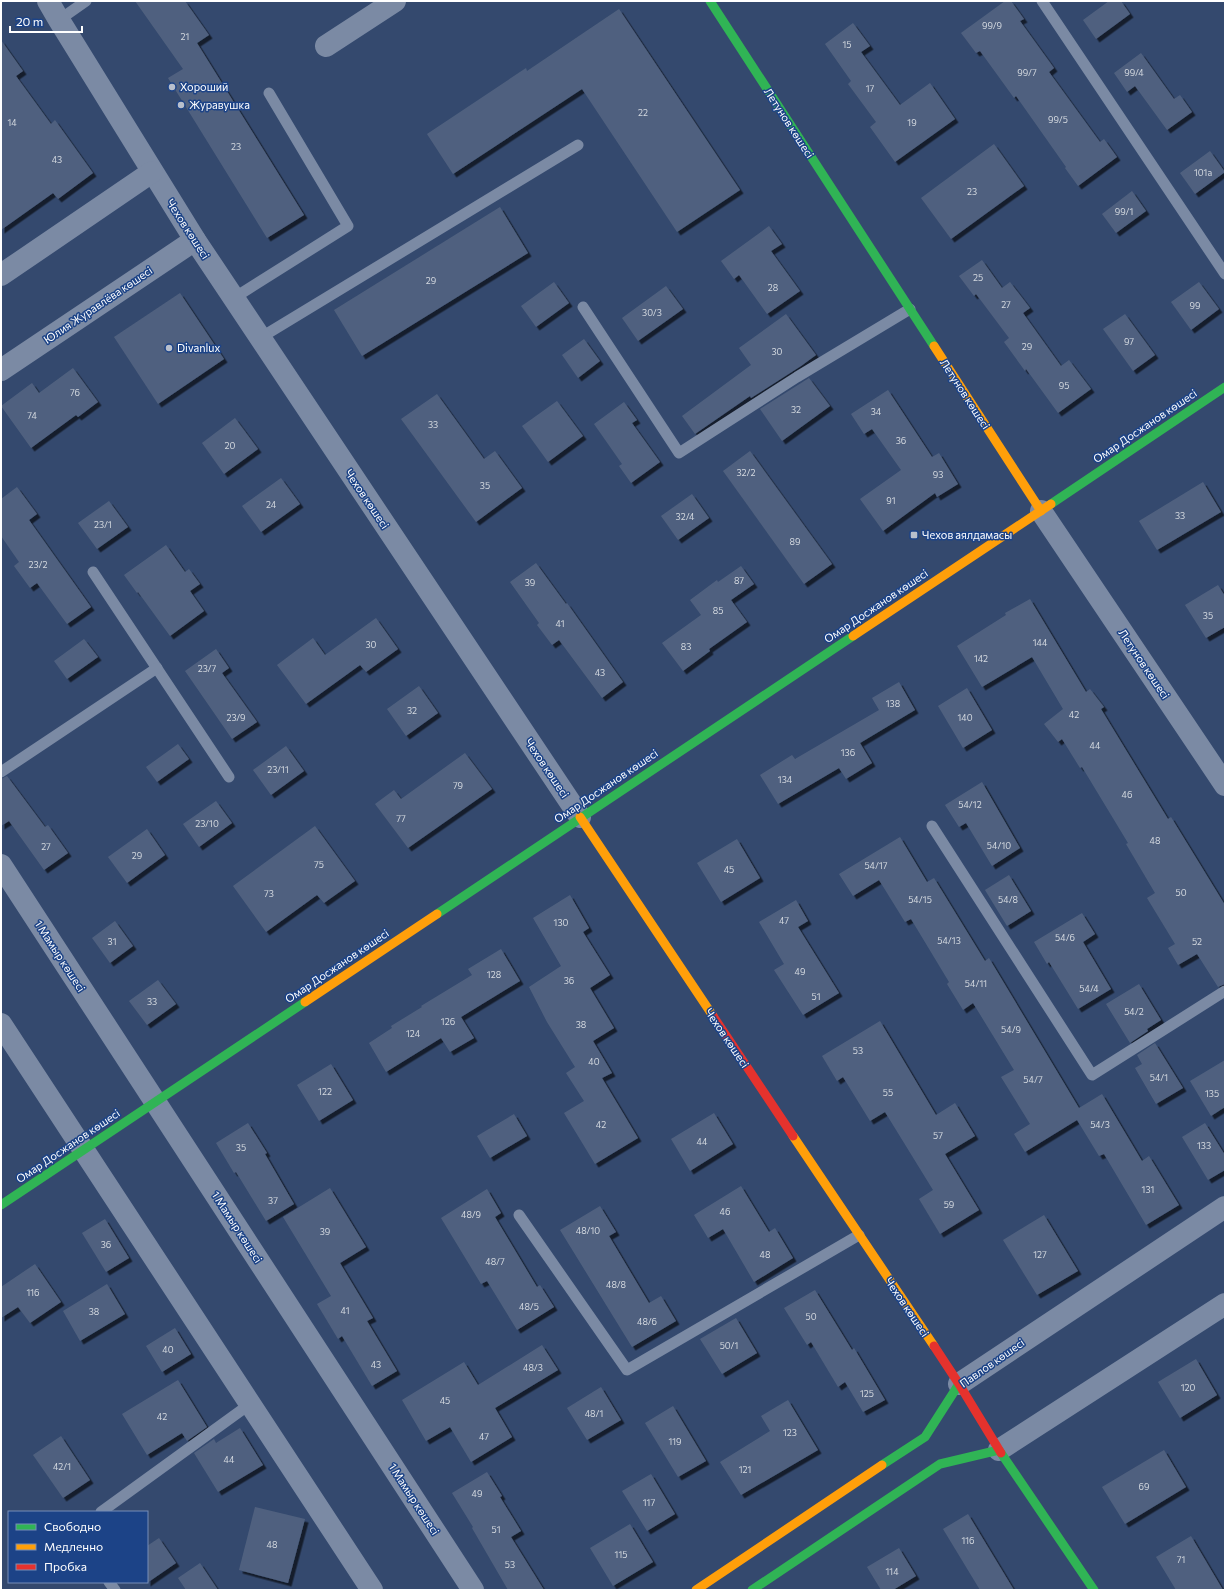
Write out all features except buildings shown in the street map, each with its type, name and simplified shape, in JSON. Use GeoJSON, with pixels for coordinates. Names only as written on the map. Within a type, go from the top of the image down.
{"type":"FeatureCollection","features":[{"type":"Feature","properties":{"kind":"street","name":"Чехов көшесі"},"geometry":{"type":"LineString","coordinates":[[48,1],[195,240],[959,1384],[999,1450],[1094,1590]]}},
{"type":"Feature","properties":{"kind":"street"},"geometry":{"type":"LineString","coordinates":[[326,46],[394,1]]}},
{"type":"Feature","properties":{"kind":"street","name":"Летунов көшесі"},"geometry":{"type":"LineString","coordinates":[[710,1],[1041,511],[1225,785]]}},
{"type":"Feature","properties":{"kind":"street"},"geometry":{"type":"LineString","coordinates":[[1,275],[152,172]]}},
{"type":"Feature","properties":{"kind":"street","name":"Юлия Журавлёва көшесі"},"geometry":{"type":"LineString","coordinates":[[1,370],[195,240]]}},
{"type":"Feature","properties":{"kind":"street","name":"Омар Досжанов көшесі"},"geometry":{"type":"LineString","coordinates":[[1,1205],[1225,387]]}},
{"type":"Feature","properties":{"kind":"street","name":"1 Мамыр көшесі"},"geometry":{"type":"LineString","coordinates":[[1,865],[473,1590]]}},
{"type":"Feature","properties":{"kind":"street"},"geometry":{"type":"LineString","coordinates":[[1,1024],[372,1590]]}},
{"type":"Feature","properties":{"kind":"street","name":"Павлов көшесі"},"geometry":{"type":"LineString","coordinates":[[696,1590],[925,1437],[959,1384],[1225,1207]]}},
{"type":"Feature","properties":{"kind":"street"},"geometry":{"type":"LineString","coordinates":[[752,1590],[940,1464],[999,1450],[1225,1304]]}},
{"type":"Feature","properties":{"kind":"lane"},"geometry":{"type":"LineString","coordinates":[[59,20],[86,1]]}},
{"type":"Feature","properties":{"kind":"lane"},"geometry":{"type":"LineString","coordinates":[[1042,1],[1225,274]]}},
{"type":"Feature","properties":{"kind":"lane"},"geometry":{"type":"LineString","coordinates":[[234,298],[348,226],[268,93]]}},
{"type":"Feature","properties":{"kind":"lane"},"geometry":{"type":"LineString","coordinates":[[260,338],[578,145]]}},
{"type":"Feature","properties":{"kind":"lane"},"geometry":{"type":"LineString","coordinates":[[583,306],[678,453],[797,377],[910,309]]}},
{"type":"Feature","properties":{"kind":"lane"},"geometry":{"type":"LineString","coordinates":[[94,572],[229,777]]}},
{"type":"Feature","properties":{"kind":"lane"},"geometry":{"type":"LineString","coordinates":[[1,772],[157,668]]}},
{"type":"Feature","properties":{"kind":"lane"},"geometry":{"type":"LineString","coordinates":[[932,826],[1092,1075],[1225,991]]}},
{"type":"Feature","properties":{"kind":"lane"},"geometry":{"type":"LineString","coordinates":[[519,1215],[627,1370],[859,1235]]}},
{"type":"Feature","properties":{"kind":"lane"},"geometry":{"type":"LineString","coordinates":[[102,1511],[250,1404]]}},
{"type":"Feature","properties":{"kind":"traffic: fast"},"geometry":{"type":"LineString","coordinates":[[710,1],[934,346]]}},
{"type":"Feature","properties":{"kind":"traffic: fast"},"geometry":{"type":"LineString","coordinates":[[1051,504],[1225,387]]}},
{"type":"Feature","properties":{"kind":"traffic: fast"},"geometry":{"type":"LineString","coordinates":[[437,914],[853,636]]}},
{"type":"Feature","properties":{"kind":"traffic: fast"},"geometry":{"type":"LineString","coordinates":[[1,1205],[305,1002]]}},
{"type":"Feature","properties":{"kind":"traffic: fast"},"geometry":{"type":"LineString","coordinates":[[882,1465],[925,1437],[959,1384]]}},
{"type":"Feature","properties":{"kind":"traffic: fast"},"geometry":{"type":"LineString","coordinates":[[752,1590],[940,1464],[999,1450]]}},
{"type":"Feature","properties":{"kind":"traffic: fast"},"geometry":{"type":"LineString","coordinates":[[1001,1453],[1094,1590]]}},
{"type":"Feature","properties":{"kind":"traffic: slow"},"geometry":{"type":"LineString","coordinates":[[934,346],[1041,511]]}},
{"type":"Feature","properties":{"kind":"traffic: slow"},"geometry":{"type":"LineString","coordinates":[[853,636],[1051,504]]}},
{"type":"Feature","properties":{"kind":"traffic: slow"},"geometry":{"type":"LineString","coordinates":[[580,817],[713,1016]]}},
{"type":"Feature","properties":{"kind":"traffic: slow"},"geometry":{"type":"LineString","coordinates":[[305,1002],[437,914]]}},
{"type":"Feature","properties":{"kind":"traffic: slow"},"geometry":{"type":"LineString","coordinates":[[793,1136],[934,1346]]}},
{"type":"Feature","properties":{"kind":"traffic: slow"},"geometry":{"type":"LineString","coordinates":[[696,1590],[882,1465]]}},
{"type":"Feature","properties":{"kind":"traffic: jam"},"geometry":{"type":"LineString","coordinates":[[713,1016],[793,1136]]}},
{"type":"Feature","properties":{"kind":"traffic: jam"},"geometry":{"type":"LineString","coordinates":[[934,1346],[1001,1453]]}},
{"type":"Feature","properties":{"kind":"place","name":"Хороший"},"geometry":{"type":"Point","coordinates":[172,87]}},
{"type":"Feature","properties":{"kind":"place","name":"Журавушка"},"geometry":{"type":"Point","coordinates":[181,105]}},
{"type":"Feature","properties":{"kind":"place","name":"Divanlux"},"geometry":{"type":"Point","coordinates":[169,348]}},
{"type":"Feature","properties":{"kind":"place","name":"Чехов аялдамасы"},"geometry":{"type":"Point","coordinates":[914,535]}}]}
